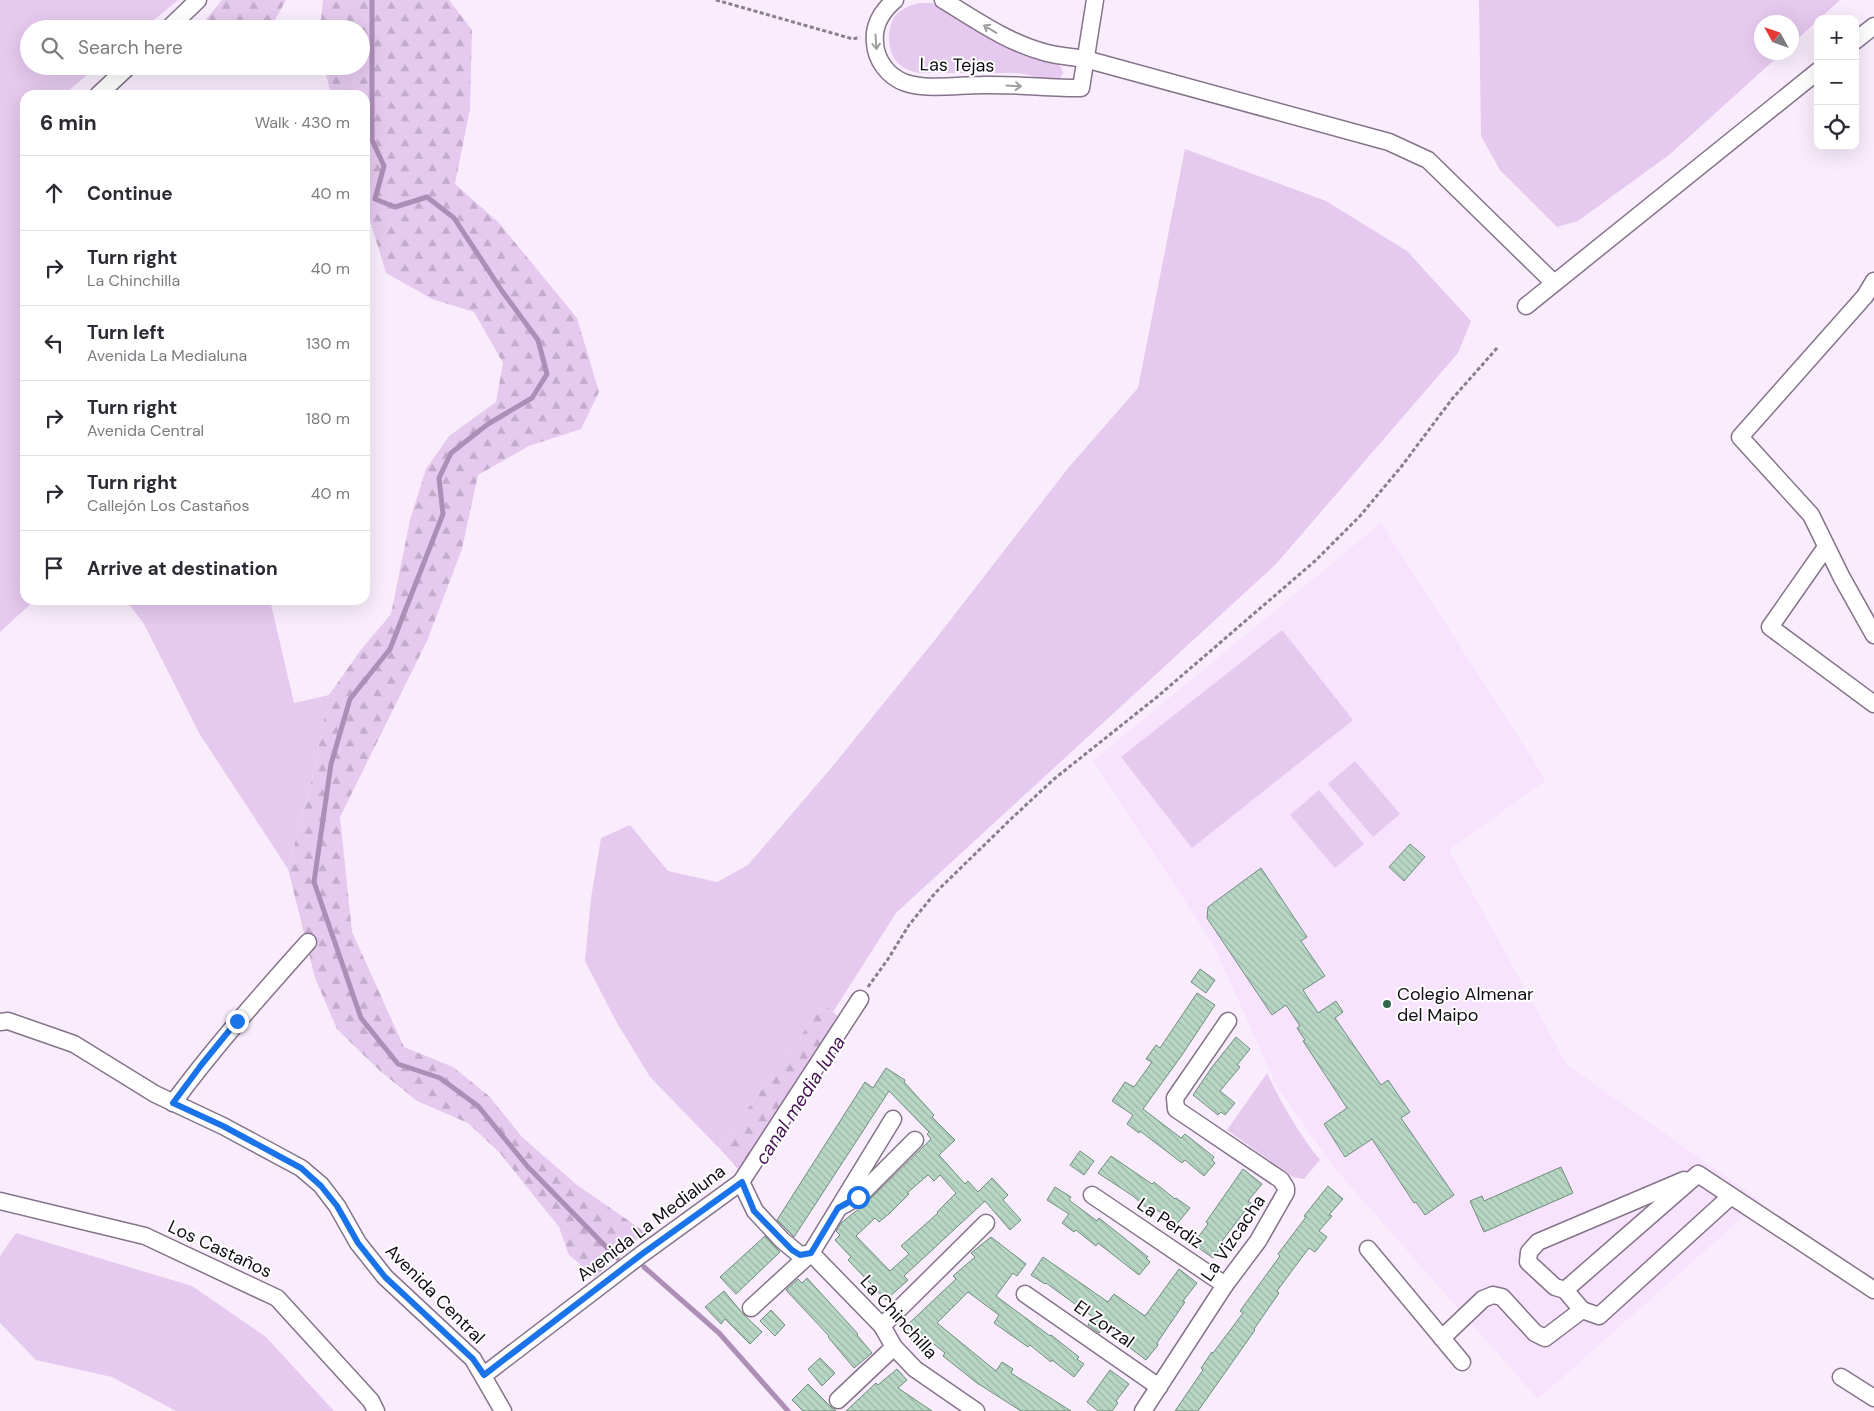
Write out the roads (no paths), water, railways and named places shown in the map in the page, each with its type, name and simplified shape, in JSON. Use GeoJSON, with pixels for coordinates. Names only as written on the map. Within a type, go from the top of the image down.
{"type":"FeatureCollection","features":[{"type":"Feature","properties":{"kind":"street"},"geometry":{"type":"LineString","coordinates":[[177,20],[198,0]]}},
{"type":"Feature","properties":{"kind":"street","name":"Las Tejas"},"geometry":{"type":"LineString","coordinates":[[895,0],[882,14],[875,32],[876,52],[886,70],[904,82],[924,86],[984,85],[1080,88],[1085,59]]}},
{"type":"Feature","properties":{"kind":"street","name":"Las Tejas"},"geometry":{"type":"LineString","coordinates":[[943,0],[986,27],[1015,42],[1046,53],[1085,59],[1389,142],[1428,160],[1554,283]]}},
{"type":"Feature","properties":{"kind":"street"},"geometry":{"type":"LineString","coordinates":[[1085,59],[1095,0]]}},
{"type":"Feature","properties":{"kind":"street"},"geometry":{"type":"LineString","coordinates":[[1859,38],[1874,26]]}},
{"type":"Feature","properties":{"kind":"street"},"geometry":{"type":"LineString","coordinates":[[103,90],[119,75]]}},
{"type":"Feature","properties":{"kind":"street"},"geometry":{"type":"LineString","coordinates":[[1526,306],[1814,75]]}},
{"type":"Feature","properties":{"kind":"street"},"geometry":{"type":"LineString","coordinates":[[1874,281],[1865,296],[1740,437],[1811,515],[1842,578],[1874,635]]}},
{"type":"Feature","properties":{"kind":"street"},"geometry":{"type":"LineString","coordinates":[[1826,547],[1770,627],[1874,704]]}},
{"type":"Feature","properties":{"kind":"street"},"geometry":{"type":"LineString","coordinates":[[173,1103],[237,1021],[308,942]]}},
{"type":"Feature","properties":{"kind":"street","name":"Avenida La Medialuna"},"geometry":{"type":"LineString","coordinates":[[484,1375],[642,1254],[742,1182],[860,999]]}},
{"type":"Feature","properties":{"kind":"street","name":"Avenida Central"},"geometry":{"type":"LineString","coordinates":[[0,1022],[8,1021],[74,1044],[155,1094],[223,1126],[301,1168],[321,1186],[337,1206],[358,1243],[385,1277],[473,1359],[504,1411]]}},
{"type":"Feature","properties":{"kind":"street","name":"La Vizcacha"},"geometry":{"type":"LineString","coordinates":[[1143,1411],[1224,1285],[1258,1241],[1286,1192],[1286,1188],[1281,1180],[1176,1109],[1175,1098],[1228,1021]]}},
{"type":"Feature","properties":{"kind":"street"},"geometry":{"type":"LineString","coordinates":[[751,1308],[811,1253],[893,1119]]}},
{"type":"Feature","properties":{"kind":"street"},"geometry":{"type":"LineString","coordinates":[[838,1208],[858,1197],[915,1140]]}},
{"type":"Feature","properties":{"kind":"street"},"geometry":{"type":"LineString","coordinates":[[1698,1174],[1538,1242],[1529,1252],[1528,1262],[1555,1287],[1565,1290],[1582,1310],[1599,1316],[1731,1196]]}},
{"type":"Feature","properties":{"kind":"street"},"geometry":{"type":"LineString","coordinates":[[1698,1174],[1874,1290]]}},
{"type":"Feature","properties":{"kind":"street"},"geometry":{"type":"LineString","coordinates":[[1565,1290],[1698,1174]]}},
{"type":"Feature","properties":{"kind":"street","name":"La Chinchilla"},"geometry":{"type":"LineString","coordinates":[[742,1182],[754,1211],[782,1240],[800,1255],[811,1253],[882,1326],[894,1347],[915,1369],[976,1411]]}},
{"type":"Feature","properties":{"kind":"street","name":"La Perdiz"},"geometry":{"type":"LineString","coordinates":[[1092,1195],[1224,1285]]}},
{"type":"Feature","properties":{"kind":"street","name":"Los Castaños"},"geometry":{"type":"LineString","coordinates":[[0,1200],[145,1236],[277,1298],[371,1401],[376,1411]]}},
{"type":"Feature","properties":{"kind":"street"},"geometry":{"type":"LineString","coordinates":[[882,1326],[986,1223]]}},
{"type":"Feature","properties":{"kind":"street"},"geometry":{"type":"LineString","coordinates":[[1368,1248],[1462,1362]]}},
{"type":"Feature","properties":{"kind":"street","name":"El Zorzal"},"geometry":{"type":"LineString","coordinates":[[1025,1294],[1159,1387]]}},
{"type":"Feature","properties":{"kind":"street"},"geometry":{"type":"LineString","coordinates":[[1442,1338],[1483,1300],[1493,1295],[1502,1297],[1535,1333],[1545,1338],[1582,1310]]}},
{"type":"Feature","properties":{"kind":"street"},"geometry":{"type":"LineString","coordinates":[[838,1400],[894,1347]]}},
{"type":"Feature","properties":{"kind":"street"},"geometry":{"type":"LineString","coordinates":[[1841,1377],[1874,1398]]}},
{"type":"Feature","properties":{"kind":"waterway"},"geometry":{"type":"LineString","coordinates":[[372,0],[372,140],[384,166],[375,199],[395,207],[427,197],[454,218],[502,291],[538,340],[547,374],[532,398],[488,424],[451,453],[439,478],[443,514],[390,649],[350,699],[331,764],[314,882],[361,1018],[398,1064],[440,1078],[478,1106],[528,1167],[617,1258]]}},
{"type":"Feature","properties":{"kind":"waterway"},"geometry":{"type":"LineString","coordinates":[[644,1267],[719,1333],[788,1411]]}},
{"type":"Feature","properties":{"kind":"place","name":"Colegio Almenar del Maipo"},"geometry":{"type":"Point","coordinates":[1387,1004]}},
{"type":"Feature","properties":{"kind":"water label","name":"canal media luna"},"geometry":{"type":"Point","coordinates":[800,1100]}}]}
